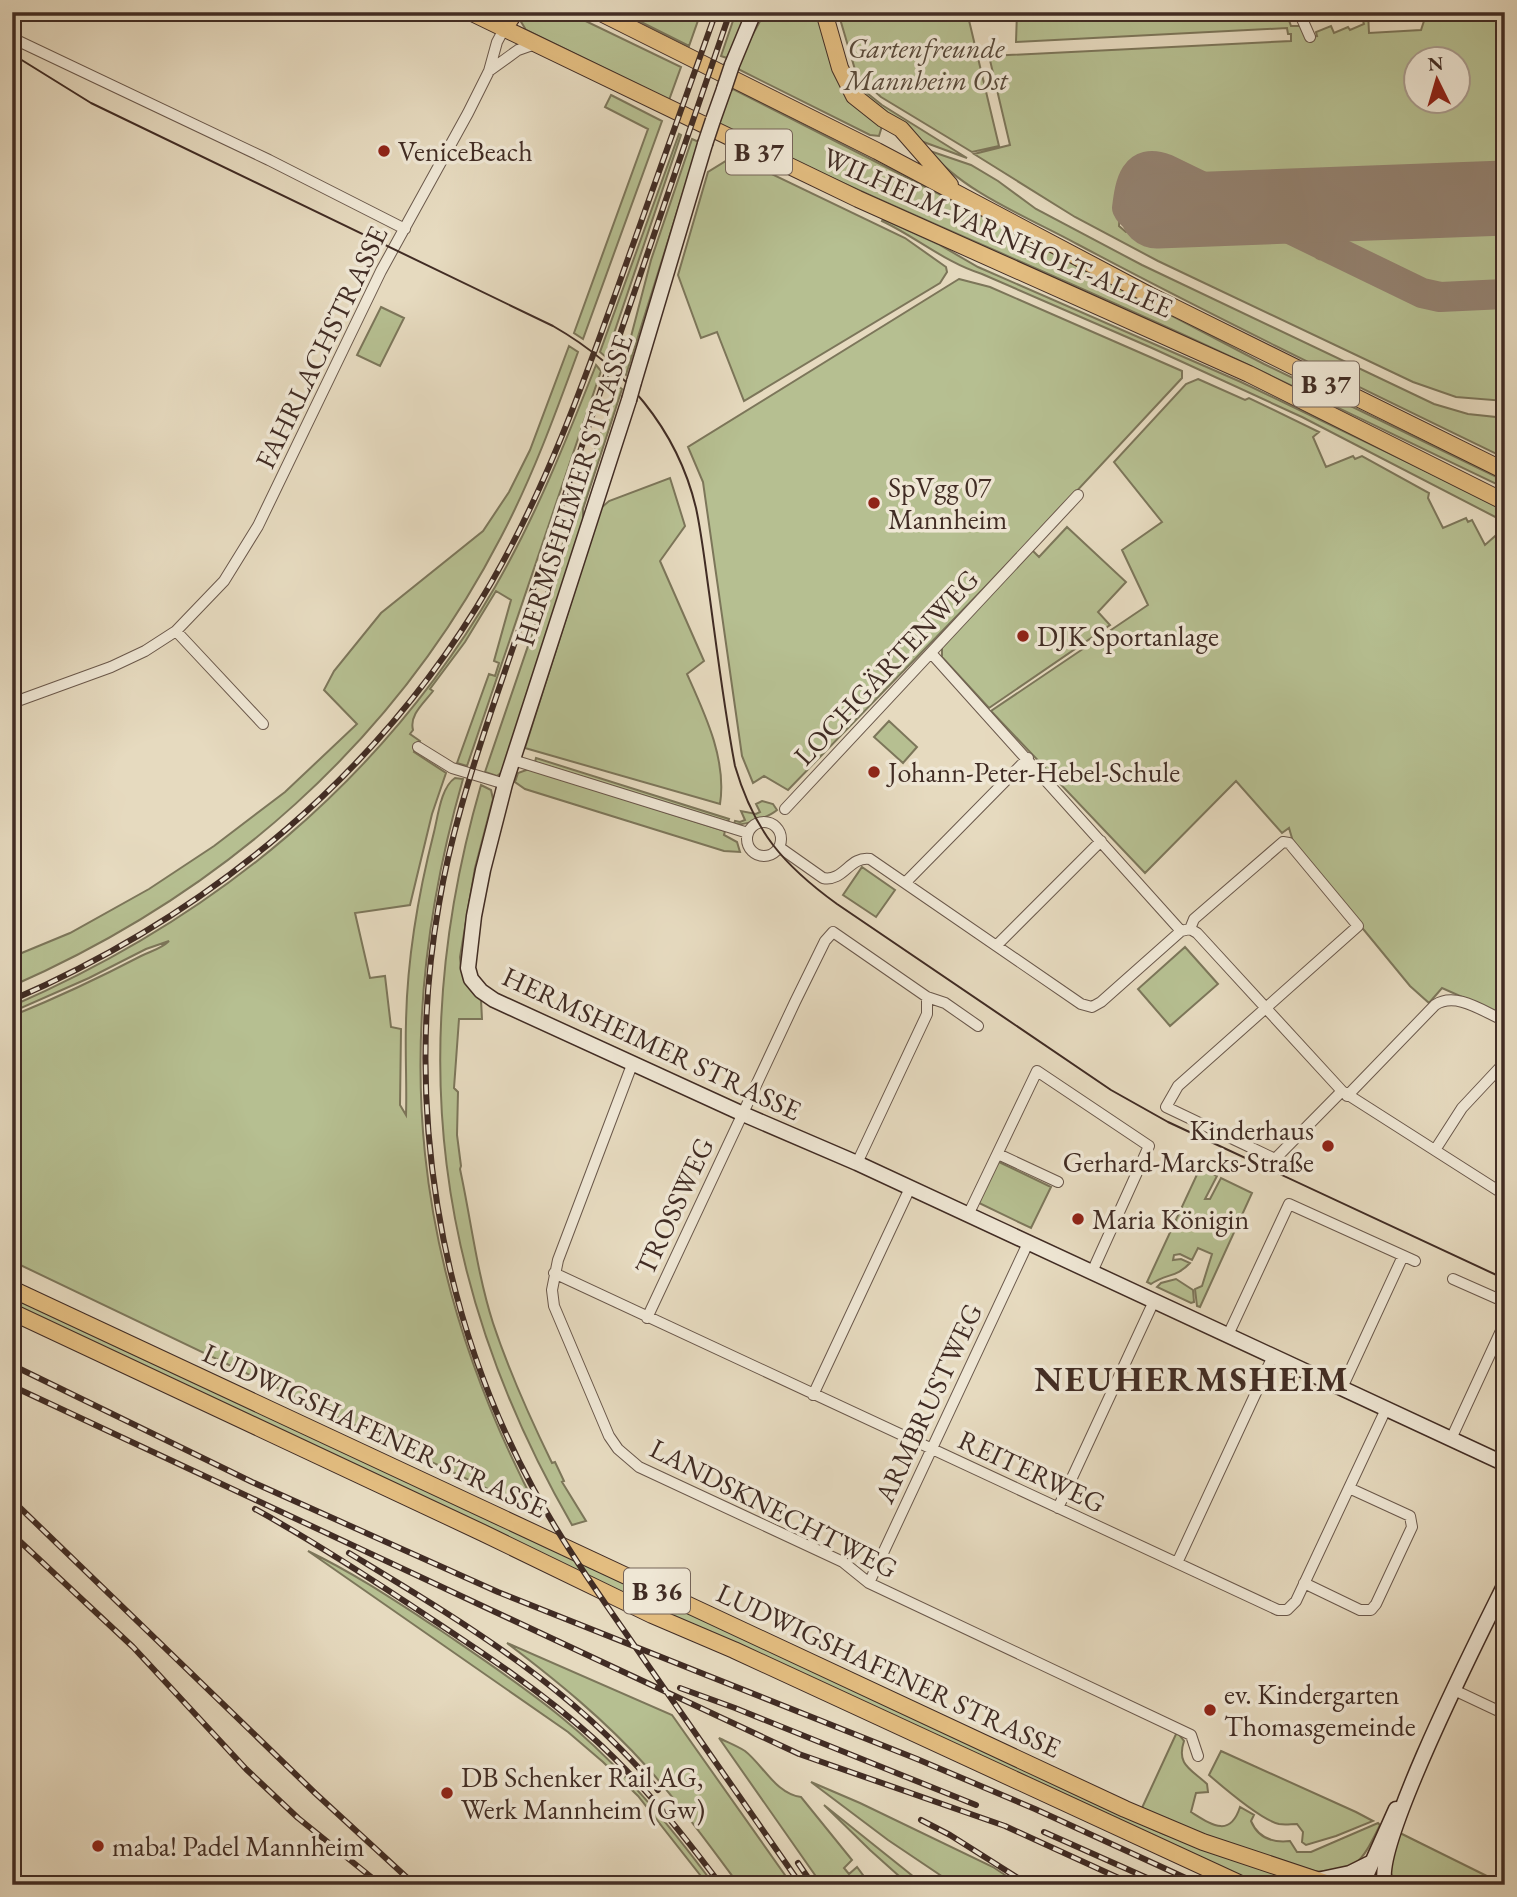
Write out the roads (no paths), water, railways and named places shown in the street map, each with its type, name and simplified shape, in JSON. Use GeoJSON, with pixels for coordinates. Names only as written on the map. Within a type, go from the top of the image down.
{"type":"FeatureCollection","features":[{"type":"Feature","properties":{"kind":"main road","name":"WILHELM-VARNHOLT-ALLEE"},"geometry":{"type":"LineString","coordinates":[[470,12],[846,194],[1249,373],[1505,502]]}},
{"type":"Feature","properties":{"kind":"main road"},"geometry":{"type":"LineString","coordinates":[[503,29],[515,12]]}},
{"type":"Feature","properties":{"kind":"main road","name":"WILHELM-VARNHOLT-ALLEE"},"geometry":{"type":"LineString","coordinates":[[598,12],[877,151],[1173,307],[1505,471]]}},
{"type":"Feature","properties":{"kind":"main road"},"geometry":{"type":"LineString","coordinates":[[824,12],[846,84],[858,101],[901,129],[956,192]]}},
{"type":"Feature","properties":{"kind":"main road"},"geometry":{"type":"LineString","coordinates":[[877,151],[888,138],[883,119]]}},
{"type":"Feature","properties":{"kind":"main road","name":"LUDWIGSHAFENER STRASSE"},"geometry":{"type":"LineString","coordinates":[[12,1289],[1125,1809],[1203,1842],[1325,1882]]}},
{"type":"Feature","properties":{"kind":"main road","name":"LUDWIGSHAFENER STRASSE"},"geometry":{"type":"LineString","coordinates":[[12,1312],[652,1615],[1243,1885]]}},
{"type":"Feature","properties":{"kind":"street","name":"HERMSHEIMER STRASSE"},"geometry":{"type":"LineString","coordinates":[[754,12],[732,65],[705,144],[629,400],[505,785],[474,916],[468,958],[471,979],[481,991],[494,1000],[857,1163],[1505,1464]]}},
{"type":"Feature","properties":{"kind":"street"},"geometry":{"type":"LineString","coordinates":[[1299,12],[1310,37]]}},
{"type":"Feature","properties":{"kind":"street","name":"FAHRLACHSTRASSE"},"geometry":{"type":"LineString","coordinates":[[12,703],[111,667],[145,651],[176,631],[224,581],[258,526],[376,281],[489,71],[503,29]]}},
{"type":"Feature","properties":{"kind":"street"},"geometry":{"type":"LineString","coordinates":[[12,38],[269,160],[405,229]]}},
{"type":"Feature","properties":{"kind":"street","name":"FAHRLACHSTRASSE"},"geometry":{"type":"LineString","coordinates":[[489,71],[518,50],[535,44]]}},
{"type":"Feature","properties":{"kind":"street","name":"LOCHGÄRTENWEG"},"geometry":{"type":"LineString","coordinates":[[785,809],[1078,495]]}},
{"type":"Feature","properties":{"kind":"street"},"geometry":{"type":"LineString","coordinates":[[176,631],[263,724]]}},
{"type":"Feature","properties":{"kind":"street"},"geometry":{"type":"LineString","coordinates":[[931,653],[1101,841],[1185,930],[1197,933],[1345,1094],[1505,1195]]}},
{"type":"Feature","properties":{"kind":"street"},"geometry":{"type":"LineString","coordinates":[[418,747],[452,768],[505,785]]}},
{"type":"Feature","properties":{"kind":"street"},"geometry":{"type":"LineString","coordinates":[[905,883],[1028,758]]}},
{"type":"Feature","properties":{"kind":"street"},"geometry":{"type":"LineString","coordinates":[[513,760],[748,834]]}},
{"type":"Feature","properties":{"kind":"street"},"geometry":{"type":"LineString","coordinates":[[758,823],[769,823],[778,829],[781,835],[779,847],[772,854],[758,855],[749,846],[748,834],[758,823]]}},
{"type":"Feature","properties":{"kind":"street"},"geometry":{"type":"LineString","coordinates":[[997,945],[1101,841]]}},
{"type":"Feature","properties":{"kind":"street"},"geometry":{"type":"LineString","coordinates":[[779,847],[823,878],[830,879],[838,877],[856,860],[870,859],[1081,1004],[1092,1007],[1185,930],[1277,845],[1289,843],[1358,926],[1178,1086],[1166,1107],[1275,1159],[1443,1000],[1459,1000],[1505,1021]]}},
{"type":"Feature","properties":{"kind":"street","name":"TROSSWEG"},"geometry":{"type":"LineString","coordinates":[[648,1318],[819,952],[833,932],[927,997]]}},
{"type":"Feature","properties":{"kind":"street"},"geometry":{"type":"LineString","coordinates":[[857,1163],[927,1014],[927,997],[945,1003],[978,1026]]}},
{"type":"Feature","properties":{"kind":"street"},"geometry":{"type":"LineString","coordinates":[[1435,1150],[1462,1108],[1505,1062]]}},
{"type":"Feature","properties":{"kind":"street","name":"LANDSKNECHTWEG"},"geometry":{"type":"LineString","coordinates":[[635,1064],[630,1070],[554,1273],[552,1290],[554,1306],[603,1423],[618,1448],[639,1467],[843,1562],[869,1583],[1191,1735],[1198,1756]]}},
{"type":"Feature","properties":{"kind":"street"},"geometry":{"type":"LineString","coordinates":[[968,1215],[1037,1071],[1153,1146],[1092,1272]]}},
{"type":"Feature","properties":{"kind":"street"},"geometry":{"type":"LineString","coordinates":[[998,1154],[1058,1182]]}},
{"type":"Feature","properties":{"kind":"street"},"geometry":{"type":"LineString","coordinates":[[813,1395],[910,1188]]}},
{"type":"Feature","properties":{"kind":"street"},"geometry":{"type":"LineString","coordinates":[[1228,1335],[1289,1204],[1415,1261]]}},
{"type":"Feature","properties":{"kind":"street","name":"ARMBRUSTWEG"},"geometry":{"type":"LineString","coordinates":[[869,1583],[1028,1242]]}},
{"type":"Feature","properties":{"kind":"street"},"geometry":{"type":"LineString","coordinates":[[1342,1388],[1403,1256]]}},
{"type":"Feature","properties":{"kind":"street","name":"REITERWEG"},"geometry":{"type":"LineString","coordinates":[[554,1273],[1278,1610],[1287,1610],[1293,1606],[1386,1409]]}},
{"type":"Feature","properties":{"kind":"street"},"geometry":{"type":"LineString","coordinates":[[1453,1279],[1505,1302]]}},
{"type":"Feature","properties":{"kind":"street"},"geometry":{"type":"LineString","coordinates":[[1058,1508],[1153,1301]]}},
{"type":"Feature","properties":{"kind":"street"},"geometry":{"type":"LineString","coordinates":[[1451,1439],[1505,1322]]}},
{"type":"Feature","properties":{"kind":"street"},"geometry":{"type":"LineString","coordinates":[[1177,1563],[1273,1356]]}},
{"type":"Feature","properties":{"kind":"street"},"geometry":{"type":"LineString","coordinates":[[1304,1583],[1360,1610],[1369,1611],[1376,1604],[1412,1527],[1411,1518],[1349,1488]]}},
{"type":"Feature","properties":{"kind":"street"},"geometry":{"type":"LineString","coordinates":[[1385,1885],[1383,1868],[1405,1797],[1505,1584]]}},
{"type":"Feature","properties":{"kind":"street"},"geometry":{"type":"LineString","coordinates":[[1454,1690],[1505,1714]]}},
{"type":"Feature","properties":{"kind":"street"},"geometry":{"type":"LineString","coordinates":[[1363,1885],[1394,1811],[1405,1797]]}},
{"type":"Feature","properties":{"kind":"street"},"geometry":{"type":"LineString","coordinates":[[1325,1882],[1372,1861]]}},
{"type":"Feature","properties":{"kind":"tram line"},"geometry":{"type":"LineString","coordinates":[[12,54],[91,103],[553,326],[602,360],[644,402],[675,451],[687,479],[700,529],[735,766],[751,810],[761,828],[786,860],[837,904],[1111,1090],[1168,1122],[1505,1279]]}},
{"type":"Feature","properties":{"kind":"railway"},"geometry":{"type":"LineString","coordinates":[[12,1000],[85,965],[155,925],[222,880],[285,830],[344,775],[398,716],[447,652],[511,547],[562,435],[716,12]]}},
{"type":"Feature","properties":{"kind":"railway"},"geometry":{"type":"LineString","coordinates":[[730,12],[491,712],[455,831],[439,904],[429,979],[426,1054],[428,1130],[437,1205],[453,1279],[474,1352],[501,1422],[534,1490],[600,1596],[801,1885]]}},
{"type":"Feature","properties":{"kind":"railway"},"geometry":{"type":"LineString","coordinates":[[12,1365],[252,1482],[498,1592],[917,1759],[1035,1809],[1201,1885]]}},
{"type":"Feature","properties":{"kind":"railway"},"geometry":{"type":"LineString","coordinates":[[12,1386],[799,1754],[1005,1826],[1134,1885]]}},
{"type":"Feature","properties":{"kind":"railway"},"geometry":{"type":"LineString","coordinates":[[12,1500],[315,1793],[415,1885]]}},
{"type":"Feature","properties":{"kind":"railway"},"geometry":{"type":"LineString","coordinates":[[255,1509],[322,1548],[534,1689],[592,1737],[627,1771],[676,1826],[721,1885]]}},
{"type":"Feature","properties":{"kind":"railway"},"geometry":{"type":"LineString","coordinates":[[12,1534],[133,1647],[246,1769],[298,1818],[381,1885]]}},
{"type":"Feature","properties":{"kind":"railway"},"geometry":{"type":"LineString","coordinates":[[349,1553],[474,1631],[552,1687],[624,1753],[658,1790]]}},
{"type":"Feature","properties":{"kind":"railway"},"geometry":{"type":"LineString","coordinates":[[680,1688],[976,1805]]}},
{"type":"Feature","properties":{"kind":"railway"},"geometry":{"type":"LineString","coordinates":[[921,1820],[950,1835],[1029,1885]]}},
{"type":"Feature","properties":{"kind":"railway"},"geometry":{"type":"LineString","coordinates":[[1044,1832],[1163,1885]]}},
{"type":"Feature","properties":{"kind":"railway"},"geometry":{"type":"LineString","coordinates":[[798,1863],[813,1885]]}},
{"type":"Feature","properties":{"kind":"place","name":"VeniceBeach"},"geometry":{"type":"Point","coordinates":[384,151]}},
{"type":"Feature","properties":{"kind":"place","name":"SpVgg 07 Mannheim"},"geometry":{"type":"Point","coordinates":[874,503]}},
{"type":"Feature","properties":{"kind":"place","name":"DJK Sportanlage"},"geometry":{"type":"Point","coordinates":[1023,636]}},
{"type":"Feature","properties":{"kind":"place","name":"Johann-Peter-Hebel-Schule"},"geometry":{"type":"Point","coordinates":[874,772]}},
{"type":"Feature","properties":{"kind":"place","name":"Kinderhaus Gerhard-Marcks-Straße"},"geometry":{"type":"Point","coordinates":[1328,1146]}},
{"type":"Feature","properties":{"kind":"place","name":"Maria Königin"},"geometry":{"type":"Point","coordinates":[1078,1219]}},
{"type":"Feature","properties":{"kind":"place","name":"ev. Kindergarten Thomasgemeinde"},"geometry":{"type":"Point","coordinates":[1210,1710]}},
{"type":"Feature","properties":{"kind":"place","name":"DB Schenker Rail AG, Werk Mannheim (Gw)"},"geometry":{"type":"Point","coordinates":[447,1793]}},
{"type":"Feature","properties":{"kind":"place","name":"maba! Padel Mannheim"},"geometry":{"type":"Point","coordinates":[98,1846]}},
{"type":"Feature","properties":{"kind":"district","name":"NEUHERMSHEIM"},"geometry":{"type":"Point","coordinates":[1192,1378]}},
{"type":"Feature","properties":{"kind":"park label","name":"Gartenfreunde Mannheim Ost"},"geometry":{"type":"Point","coordinates":[926,64]}}]}
